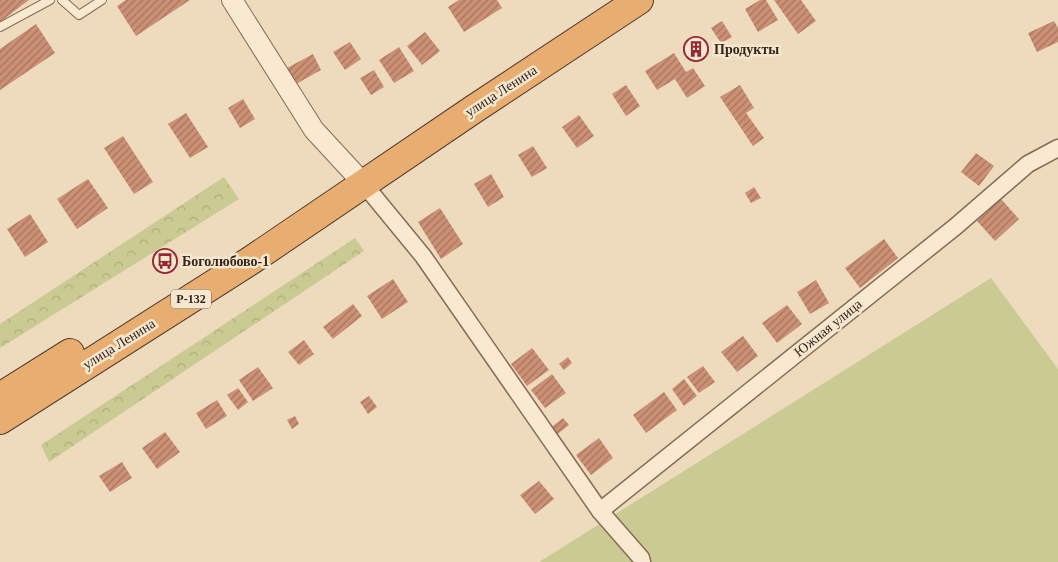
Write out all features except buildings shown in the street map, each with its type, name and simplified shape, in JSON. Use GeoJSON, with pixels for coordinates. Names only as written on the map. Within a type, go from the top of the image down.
{"type":"FeatureCollection","features":[{"type":"Feature","properties":{"kind":"highway","name":"улица Ленина"},"geometry":{"type":"LineString","coordinates":[[0,420],[250,261],[363,183],[640,0]]}},
{"type":"Feature","properties":{"kind":"highway","name":"улица Ленина"},"geometry":{"type":"LineString","coordinates":[[2,391],[237,248],[363,183]]}},
{"type":"Feature","properties":{"kind":"street"},"geometry":{"type":"LineString","coordinates":[[232,0],[314,130],[363,183],[423,256],[600,511],[641,558],[642,562]]}},
{"type":"Feature","properties":{"kind":"street","name":"Южная улица"},"geometry":{"type":"LineString","coordinates":[[600,511],[955,226],[1028,164],[1058,148]]}},
{"type":"Feature","properties":{"kind":"lane"},"geometry":{"type":"LineString","coordinates":[[0,27],[50,0]]}},
{"type":"Feature","properties":{"kind":"lane"},"geometry":{"type":"LineString","coordinates":[[62,0],[79,16],[102,0]]}},
{"type":"Feature","properties":{"kind":"green space"},"geometry":{"type":"Polygon","coordinates":[[[224,177],[239,199],[0,348],[0,324],[224,177]]]}},
{"type":"Feature","properties":{"kind":"green space"},"geometry":{"type":"Polygon","coordinates":[[[355,238],[364,251],[49,462],[41,445],[355,238]]]}},
{"type":"Feature","properties":{"kind":"green space"},"geometry":{"type":"Polygon","coordinates":[[[991,278],[1058,369],[1058,562],[539,562],[991,278]]]}},
{"type":"Feature","properties":{"kind":"place","name":"Продукты"},"geometry":{"type":"Point","coordinates":[696,49]}},
{"type":"Feature","properties":{"kind":"place","name":"Боголюбово-1"},"geometry":{"type":"Point","coordinates":[165,261]}}]}
